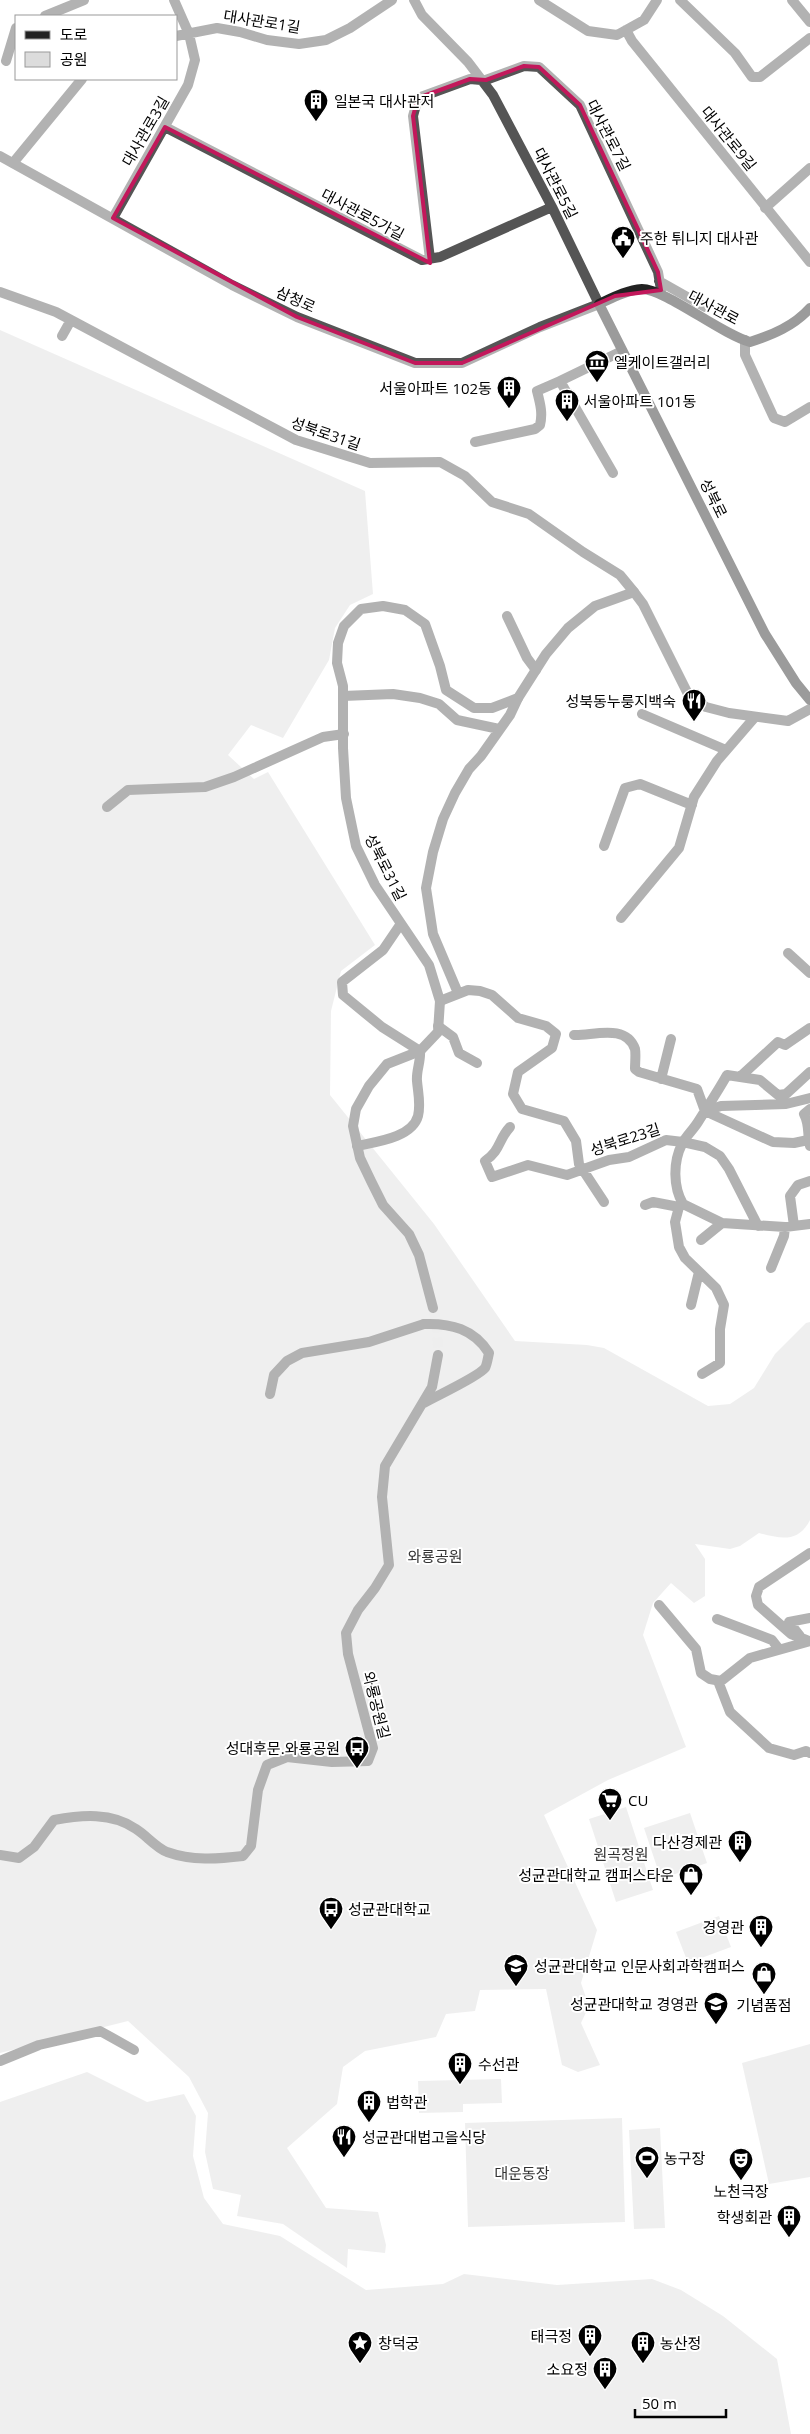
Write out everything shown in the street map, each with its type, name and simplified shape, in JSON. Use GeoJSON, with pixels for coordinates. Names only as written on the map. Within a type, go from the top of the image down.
{"type":"FeatureCollection","features":[{"type":"Feature","properties":{"kind":"main road","name":"대사관로"},"geometry":{"type":"LineString","coordinates":[[599,304],[623,293],[643,289],[658,293],[716,326],[750,342],[773,334],[810,308]]}},
{"type":"Feature","properties":{"kind":"main road","name":"성북로"},"geometry":{"type":"LineString","coordinates":[[599,304],[765,634],[796,683],[810,700]]}},
{"type":"Feature","properties":{"kind":"street"},"geometry":{"type":"LineString","coordinates":[[47,15],[84,0]]}},
{"type":"Feature","properties":{"kind":"street","name":"대사관로3길"},"geometry":{"type":"LineString","coordinates":[[113,218],[188,85],[194,60],[189,34],[174,0]]}},
{"type":"Feature","properties":{"kind":"street","name":"대사관로1길"},"geometry":{"type":"LineString","coordinates":[[178,36],[218,28],[267,40],[299,44],[326,40],[350,28],[392,0]]}},
{"type":"Feature","properties":{"kind":"street","name":"대사관로5길"},"geometry":{"type":"LineString","coordinates":[[414,0],[422,15],[468,62],[493,95],[552,207],[599,304]]}},
{"type":"Feature","properties":{"kind":"street"},"geometry":{"type":"LineString","coordinates":[[539,0],[588,31],[617,35],[644,20],[657,0]]}},
{"type":"Feature","properties":{"kind":"street"},"geometry":{"type":"LineString","coordinates":[[680,0],[735,53],[752,77],[760,77],[810,38]]}},
{"type":"Feature","properties":{"kind":"street"},"geometry":{"type":"LineString","coordinates":[[792,0],[810,22]]}},
{"type":"Feature","properties":{"kind":"street","name":"대사관로9길"},"geometry":{"type":"LineString","coordinates":[[626,30],[632,41],[810,262]]}},
{"type":"Feature","properties":{"kind":"street"},"geometry":{"type":"LineString","coordinates":[[6,61],[15,31]]}},
{"type":"Feature","properties":{"kind":"street","name":"대사관로7길"},"geometry":{"type":"LineString","coordinates":[[482,80],[524,66],[539,67],[580,105],[658,272],[661,290],[658,293]]}},
{"type":"Feature","properties":{"kind":"street"},"geometry":{"type":"LineString","coordinates":[[482,80],[470,79],[418,98],[413,116],[430,259],[440,257],[552,207]]}},
{"type":"Feature","properties":{"kind":"street"},"geometry":{"type":"LineString","coordinates":[[13,163],[81,80]]}},
{"type":"Feature","properties":{"kind":"street","name":"대사관로5가길"},"geometry":{"type":"LineString","coordinates":[[165,127],[412,257],[422,260],[430,259]]}},
{"type":"Feature","properties":{"kind":"street","name":"삼청로"},"geometry":{"type":"LineString","coordinates":[[0,156],[232,285],[297,317],[415,363],[462,363],[540,327],[599,304]]}},
{"type":"Feature","properties":{"kind":"street"},"geometry":{"type":"LineString","coordinates":[[766,208],[810,168]]}},
{"type":"Feature","properties":{"kind":"street"},"geometry":{"type":"LineString","coordinates":[[659,281],[705,307]]}},
{"type":"Feature","properties":{"kind":"street","name":"성북로31길"},"geometry":{"type":"LineString","coordinates":[[0,292],[56,312],[296,440],[331,453],[370,463],[440,462],[465,476],[492,502],[529,514],[620,575],[643,604],[689,696],[706,707],[729,714],[788,721],[810,709]]}},
{"type":"Feature","properties":{"kind":"street"},"geometry":{"type":"LineString","coordinates":[[62,336],[72,320]]}},
{"type":"Feature","properties":{"kind":"street"},"geometry":{"type":"LineString","coordinates":[[745,340],[745,355],[774,418],[785,422],[810,407]]}},
{"type":"Feature","properties":{"kind":"street"},"geometry":{"type":"LineString","coordinates":[[475,442],[535,429],[540,425],[542,419],[537,391],[622,351]]}},
{"type":"Feature","properties":{"kind":"street"},"geometry":{"type":"LineString","coordinates":[[560,381],[613,473]]}},
{"type":"Feature","properties":{"kind":"street","name":"성북로31길"},"geometry":{"type":"LineString","coordinates":[[458,993],[433,934],[426,888],[436,844],[455,794],[469,769],[481,756],[510,715],[518,698],[536,670],[568,628],[595,606],[634,592]]}},
{"type":"Feature","properties":{"kind":"street","name":"성북로31길"},"geometry":{"type":"LineString","coordinates":[[433,1308],[419,1255],[409,1234],[383,1205],[360,1158],[353,1126],[356,1109],[369,1086],[387,1064],[420,1051],[438,1032],[440,1000],[429,965],[400,925],[375,885],[356,846],[346,798],[343,696],[337,663],[338,643],[344,626],[361,609],[383,606],[405,610],[424,624],[440,666],[446,690],[474,708],[492,708],[518,698]]}},
{"type":"Feature","properties":{"kind":"street"},"geometry":{"type":"LineString","coordinates":[[507,616],[527,658],[536,670]]}},
{"type":"Feature","properties":{"kind":"street"},"geometry":{"type":"LineString","coordinates":[[343,696],[393,694],[420,698],[439,704],[457,720],[499,729]]}},
{"type":"Feature","properties":{"kind":"street"},"geometry":{"type":"LineString","coordinates":[[642,714],[726,750]]}},
{"type":"Feature","properties":{"kind":"street"},"geometry":{"type":"LineString","coordinates":[[621,918],[679,848],[694,797],[726,750],[755,717]]}},
{"type":"Feature","properties":{"kind":"street"},"geometry":{"type":"LineString","coordinates":[[107,807],[128,790],[205,787],[323,737],[344,734]]}},
{"type":"Feature","properties":{"kind":"street"},"geometry":{"type":"LineString","coordinates":[[604,846],[624,788],[640,784],[692,805]]}},
{"type":"Feature","properties":{"kind":"street"},"geometry":{"type":"LineString","coordinates":[[357,1146],[390,1138],[409,1129],[418,1118],[420,1094],[417,1080],[421,1060],[420,1051],[382,1027],[344,994],[342,982],[384,950],[400,925]]}},
{"type":"Feature","properties":{"kind":"street"},"geometry":{"type":"LineString","coordinates":[[788,953],[810,973]]}},
{"type":"Feature","properties":{"kind":"street"},"geometry":{"type":"LineString","coordinates":[[440,1000],[468,990],[480,991],[492,995],[518,1018],[546,1026],[556,1034],[552,1048],[518,1072],[513,1094],[522,1109],[564,1121],[576,1141],[579,1164],[604,1202]]}},
{"type":"Feature","properties":{"kind":"street"},"geometry":{"type":"LineString","coordinates":[[438,1026],[453,1037],[459,1053],[477,1063]]}},
{"type":"Feature","properties":{"kind":"street"},"geometry":{"type":"LineString","coordinates":[[741,1076],[778,1042],[785,1044],[810,1028]]}},
{"type":"Feature","properties":{"kind":"street"},"geometry":{"type":"LineString","coordinates":[[574,1035],[614,1032],[628,1039],[634,1049],[635,1069],[639,1072],[697,1089],[705,1111],[773,1142],[794,1143],[809,1136],[809,1123],[804,1114],[810,1109]]}},
{"type":"Feature","properties":{"kind":"street"},"geometry":{"type":"LineString","coordinates":[[661,1078],[671,1039]]}},
{"type":"Feature","properties":{"kind":"street"},"geometry":{"type":"LineString","coordinates":[[741,1076],[760,1080],[778,1095],[786,1094],[810,1072]]}},
{"type":"Feature","properties":{"kind":"street","name":"성북로23길"},"geometry":{"type":"LineString","coordinates":[[681,1206],[676,1189],[675,1174],[678,1154],[683,1142],[705,1111],[726,1075],[741,1076]]}},
{"type":"Feature","properties":{"kind":"street"},"geometry":{"type":"LineString","coordinates":[[705,1111],[721,1106],[786,1104],[810,1098]]}},
{"type":"Feature","properties":{"kind":"street","name":"성북로23길"},"geometry":{"type":"LineString","coordinates":[[510,1127],[502,1136],[496,1153],[485,1161],[492,1177],[528,1165],[567,1175],[609,1160],[629,1157],[666,1140],[705,1146],[720,1156],[730,1169],[758,1226]]}},
{"type":"Feature","properties":{"kind":"street"},"geometry":{"type":"LineString","coordinates":[[771,1268],[784,1236],[790,1227],[790,1196],[798,1185],[810,1181]]}},
{"type":"Feature","properties":{"kind":"street"},"geometry":{"type":"LineString","coordinates":[[645,1205],[653,1202],[681,1206],[722,1223],[790,1227],[810,1224]]}},
{"type":"Feature","properties":{"kind":"street"},"geometry":{"type":"LineString","coordinates":[[681,1206],[675,1222],[680,1247],[685,1258],[716,1288],[724,1305],[720,1329],[720,1363],[702,1374]]}},
{"type":"Feature","properties":{"kind":"street"},"geometry":{"type":"LineString","coordinates":[[702,1240],[722,1223]]}},
{"type":"Feature","properties":{"kind":"street"},"geometry":{"type":"LineString","coordinates":[[691,1305],[699,1272]]}},
{"type":"Feature","properties":{"kind":"street","name":"와룡공원길"},"geometry":{"type":"LineString","coordinates":[[0,1855],[19,1858],[34,1848],[54,1820],[84,1815],[108,1818],[135,1827],[166,1852],[207,1860],[244,1856],[252,1846],[258,1790],[268,1765],[287,1757],[332,1762],[368,1761],[373,1748],[348,1654],[346,1633],[358,1610],[375,1588],[389,1565],[382,1497],[386,1466],[421,1405],[444,1391],[463,1383],[485,1368],[489,1353],[483,1344],[457,1326],[445,1323],[424,1324],[369,1342],[302,1354],[287,1361],[274,1375],[270,1394]]}},
{"type":"Feature","properties":{"kind":"street"},"geometry":{"type":"LineString","coordinates":[[421,1405],[432,1387],[438,1355]]}},
{"type":"Feature","properties":{"kind":"street"},"geometry":{"type":"LineString","coordinates":[[810,1553],[759,1587],[756,1596],[758,1605],[791,1634],[810,1641]]}},
{"type":"Feature","properties":{"kind":"street"},"geometry":{"type":"LineString","coordinates":[[659,1605],[696,1649],[701,1673],[710,1679],[721,1682],[750,1658],[810,1641]]}},
{"type":"Feature","properties":{"kind":"street"},"geometry":{"type":"LineString","coordinates":[[810,1618],[789,1622],[798,1635],[810,1641]]}},
{"type":"Feature","properties":{"kind":"street"},"geometry":{"type":"LineString","coordinates":[[717,1619],[772,1640],[780,1649]]}},
{"type":"Feature","properties":{"kind":"street"},"geometry":{"type":"LineString","coordinates":[[718,1681],[730,1712],[769,1748],[794,1754],[806,1751],[810,1753]]}},
{"type":"Feature","properties":{"kind":"street"},"geometry":{"type":"LineString","coordinates":[[0,2060],[39,2046],[100,2031],[134,2050]]}},
{"type":"Feature","properties":{"kind":"highlighted area"},"geometry":{"type":"Polygon","coordinates":[[[524,66],[539,67],[580,105],[658,272],[661,290],[615,296],[462,363],[415,363],[297,317],[113,218],[165,127],[430,263],[413,116],[418,98],[470,79],[486,80],[524,66]]]}},
{"type":"Feature","properties":{"kind":"green space","name":"와룡공원"},"geometry":{"type":"Polygon","coordinates":[[[0,330],[365,491],[373,594],[350,605],[335,628],[329,660],[283,738],[251,725],[228,755],[254,779],[268,772],[375,945],[341,971],[331,1011],[330,1095],[434,1224],[515,1341],[587,1345],[604,1348],[708,1406],[730,1404],[754,1388],[775,1354],[806,1323],[810,1322],[810,1520],[800,1533],[794,1536],[781,1537],[759,1533],[740,1546],[730,1549],[695,1544],[705,1559],[705,1596],[694,1603],[671,1583],[653,1603],[643,1635],[686,1747],[608,1780],[544,1815],[597,1930],[581,1983],[589,2006],[581,2023],[600,2065],[578,2072],[562,2065],[546,1989],[480,1990],[475,2011],[446,2014],[436,2037],[365,2051],[343,2067],[337,2104],[287,2148],[326,2208],[378,2212],[386,2245],[385,2253],[348,2249],[347,2268],[283,2224],[237,2216],[241,2195],[213,2189],[205,2152],[208,2113],[189,2077],[128,2021],[0,2053],[0,330]]]}},
{"type":"Feature","properties":{"kind":"green space","name":"원곡정원"},"geometry":{"type":"Polygon","coordinates":[[[626,1807],[653,1890],[616,1902],[589,1819],[626,1807]]]}},
{"type":"Feature","properties":{"kind":"green space"},"geometry":{"type":"Polygon","coordinates":[[[690,1813],[707,1863],[661,1879],[644,1828],[690,1813]]]}},
{"type":"Feature","properties":{"kind":"green space"},"geometry":{"type":"Polygon","coordinates":[[[719,1916],[731,1947],[688,1963],[676,1932],[719,1916]]]}},
{"type":"Feature","properties":{"kind":"green space"},"geometry":{"type":"Polygon","coordinates":[[[810,2044],[810,2177],[769,2184],[742,2063],[810,2044]]]}},
{"type":"Feature","properties":{"kind":"green space"},"geometry":{"type":"Polygon","coordinates":[[[87,2072],[147,2102],[184,2094],[196,2116],[193,2156],[204,2198],[223,2224],[280,2236],[366,2290],[443,2284],[464,2274],[557,2285],[652,2279],[681,2290],[723,2316],[777,2359],[791,2434],[0,2434],[0,2102],[87,2072]]]}},
{"type":"Feature","properties":{"kind":"green space"},"geometry":{"type":"Polygon","coordinates":[[[501,2079],[502,2103],[463,2104],[463,2112],[419,2113],[418,2081],[501,2079]]]}},
{"type":"Feature","properties":{"kind":"green space","name":"대운동장"},"geometry":{"type":"Polygon","coordinates":[[[622,2118],[625,2222],[468,2227],[465,2123],[622,2118]]]}},
{"type":"Feature","properties":{"kind":"green space","name":"농구장"},"geometry":{"type":"Polygon","coordinates":[[[660,2128],[665,2228],[634,2229],[629,2130],[660,2128]]]}},
{"type":"Feature","properties":{"kind":"tunnel"},"geometry":{"type":"LineString","coordinates":[[433,1308],[437,1325],[438,1355]]}},
{"type":"Feature","properties":{"kind":"place","name":"일본국 대사관저"},"geometry":{"type":"Point","coordinates":[316,122]}},
{"type":"Feature","properties":{"kind":"place","name":"주한 튀니지 대사관"},"geometry":{"type":"Point","coordinates":[623,259]}},
{"type":"Feature","properties":{"kind":"place","name":"엘케이트갤러리"},"geometry":{"type":"Point","coordinates":[597,383]}},
{"type":"Feature","properties":{"kind":"place","name":"서울아파트 102동"},"geometry":{"type":"Point","coordinates":[509,409]}},
{"type":"Feature","properties":{"kind":"place","name":"서울아파트 101동"},"geometry":{"type":"Point","coordinates":[567,422]}},
{"type":"Feature","properties":{"kind":"place","name":"성북동누룽지백숙"},"geometry":{"type":"Point","coordinates":[694,722]}},
{"type":"Feature","properties":{"kind":"place","name":"성대후문.와룡공원"},"geometry":{"type":"Point","coordinates":[357,1769]}},
{"type":"Feature","properties":{"kind":"place","name":"CU"},"geometry":{"type":"Point","coordinates":[610,1821]}},
{"type":"Feature","properties":{"kind":"place","name":"다산경제관"},"geometry":{"type":"Point","coordinates":[740,1863]}},
{"type":"Feature","properties":{"kind":"place","name":"성균관대학교 캠퍼스타운"},"geometry":{"type":"Point","coordinates":[691,1896]}},
{"type":"Feature","properties":{"kind":"place","name":"성균관대학교"},"geometry":{"type":"Point","coordinates":[331,1930]}},
{"type":"Feature","properties":{"kind":"place","name":"경영관"},"geometry":{"type":"Point","coordinates":[761,1948]}},
{"type":"Feature","properties":{"kind":"place","name":"성균관대학교 인문사회과학캠퍼스"},"geometry":{"type":"Point","coordinates":[516,1987]}},
{"type":"Feature","properties":{"kind":"place","name":"기념품점"},"geometry":{"type":"Point","coordinates":[764,1995]}},
{"type":"Feature","properties":{"kind":"place","name":"성균관대학교 경영관"},"geometry":{"type":"Point","coordinates":[716,2025]}},
{"type":"Feature","properties":{"kind":"place","name":"수선관"},"geometry":{"type":"Point","coordinates":[460,2085]}},
{"type":"Feature","properties":{"kind":"place","name":"법학관"},"geometry":{"type":"Point","coordinates":[369,2123]}},
{"type":"Feature","properties":{"kind":"place","name":"성균관대법고을식당"},"geometry":{"type":"Point","coordinates":[344,2158]}},
{"type":"Feature","properties":{"kind":"place","name":"농구장"},"geometry":{"type":"Point","coordinates":[647,2179]}},
{"type":"Feature","properties":{"kind":"place","name":"노천극장"},"geometry":{"type":"Point","coordinates":[741,2181]}},
{"type":"Feature","properties":{"kind":"place","name":"학생회관"},"geometry":{"type":"Point","coordinates":[789,2238]}},
{"type":"Feature","properties":{"kind":"place","name":"태극정"},"geometry":{"type":"Point","coordinates":[590,2357]}},
{"type":"Feature","properties":{"kind":"place","name":"창덕궁"},"geometry":{"type":"Point","coordinates":[360,2364]}},
{"type":"Feature","properties":{"kind":"place","name":"농산정"},"geometry":{"type":"Point","coordinates":[643,2364]}},
{"type":"Feature","properties":{"kind":"place","name":"소요정"},"geometry":{"type":"Point","coordinates":[605,2390]}}]}
